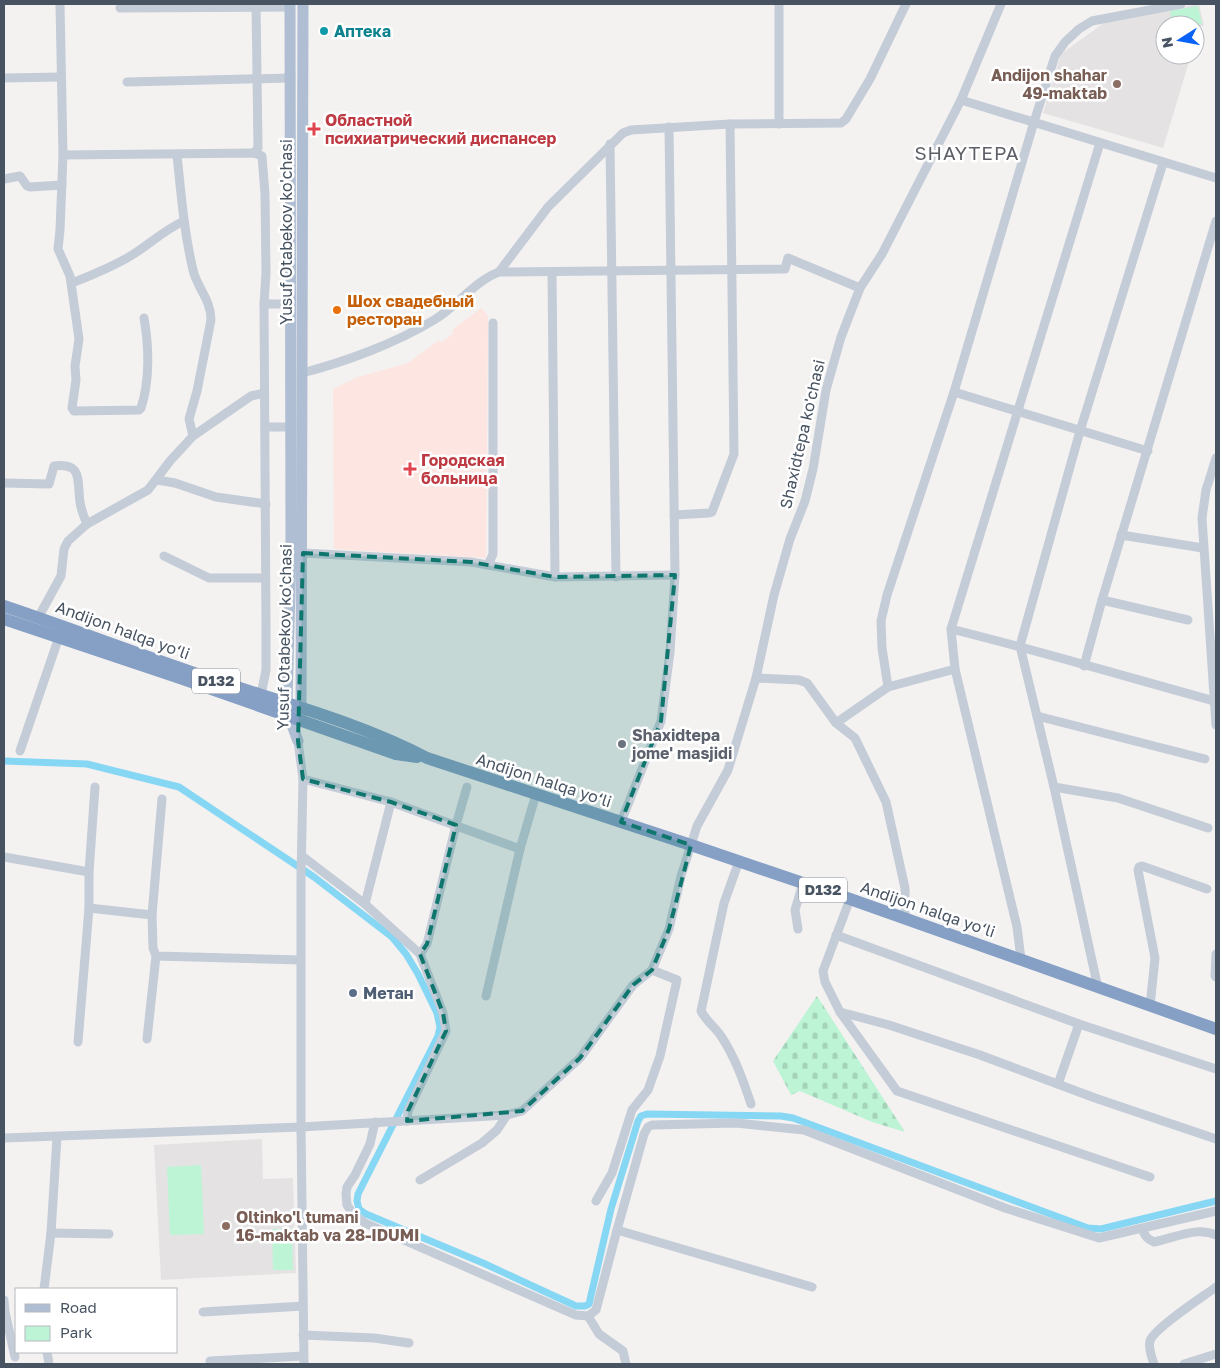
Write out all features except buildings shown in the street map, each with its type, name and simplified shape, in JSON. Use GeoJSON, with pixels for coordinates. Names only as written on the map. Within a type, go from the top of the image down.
{"type":"FeatureCollection","features":[{"type":"Feature","properties":{"kind":"highway","name":"Andijon halqa yo‘li"},"geometry":{"type":"LineString","coordinates":[[4,606],[287,703],[297,715]]}},
{"type":"Feature","properties":{"kind":"highway","name":"Andijon halqa yo‘li"},"geometry":{"type":"LineString","coordinates":[[4,619],[297,715],[396,742],[427,758],[850,899],[1021,958],[1098,988],[1216,1029]]}},
{"type":"Feature","properties":{"kind":"main road","name":"Yusuf Otabekov ko'chasi"},"geometry":{"type":"LineString","coordinates":[[298,741],[297,715],[303,553],[303,4]]}},
{"type":"Feature","properties":{"kind":"main road","name":"Yusuf Otabekov ko'chasi"},"geometry":{"type":"LineString","coordinates":[[287,703],[291,551],[290,5]]}},
{"type":"Feature","properties":{"kind":"street"},"geometry":{"type":"LineString","coordinates":[[60,4],[62,185],[60,242],[58,249],[72,283],[79,339],[72,408],[74,411],[138,410],[141,408],[148,363],[144,318]]}},
{"type":"Feature","properties":{"kind":"street"},"geometry":{"type":"LineString","coordinates":[[778,4],[779,124]]}},
{"type":"Feature","properties":{"kind":"street"},"geometry":{"type":"LineString","coordinates":[[499,272],[548,207],[626,130],[730,124],[841,122],[846,119],[870,79],[906,4]]}},
{"type":"Feature","properties":{"kind":"street","name":"Shaxidtepa ko'chasi"},"geometry":{"type":"LineString","coordinates":[[652,970],[669,928],[681,876],[697,826],[728,770],[756,678],[774,595],[790,539],[805,501],[813,469],[826,390],[841,337],[860,288],[882,254],[960,100],[1001,4]]}},
{"type":"Feature","properties":{"kind":"street"},"geometry":{"type":"LineString","coordinates":[[888,687],[882,648],[881,621],[887,594],[954,392],[1034,122],[1056,56],[1065,42],[1079,29],[1092,21],[1181,4]]}},
{"type":"Feature","properties":{"kind":"street"},"geometry":{"type":"LineString","coordinates":[[254,153],[258,148],[258,10],[256,5]]}},
{"type":"Feature","properties":{"kind":"street"},"geometry":{"type":"LineString","coordinates":[[120,8],[290,5]]}},
{"type":"Feature","properties":{"kind":"street"},"geometry":{"type":"LineString","coordinates":[[4,78],[61,77]]}},
{"type":"Feature","properties":{"kind":"street"},"geometry":{"type":"LineString","coordinates":[[127,82],[290,78]]}},
{"type":"Feature","properties":{"kind":"street"},"geometry":{"type":"LineString","coordinates":[[960,100],[1216,178]]}},
{"type":"Feature","properties":{"kind":"street"},"geometry":{"type":"LineString","coordinates":[[674,515],[712,512],[734,454],[730,124]]}},
{"type":"Feature","properties":{"kind":"street"},"geometry":{"type":"LineString","coordinates":[[621,822],[661,721],[670,652],[675,576],[669,127]]}},
{"type":"Feature","properties":{"kind":"street"},"geometry":{"type":"LineString","coordinates":[[1021,958],[1018,927],[955,669],[951,629],[1100,143]]}},
{"type":"Feature","properties":{"kind":"street"},"geometry":{"type":"LineString","coordinates":[[610,144],[616,577]]}},
{"type":"Feature","properties":{"kind":"street"},"geometry":{"type":"LineString","coordinates":[[62,155],[254,153],[262,156],[266,273],[264,304],[266,670],[261,695]]}},
{"type":"Feature","properties":{"kind":"street"},"geometry":{"type":"LineString","coordinates":[[177,155],[184,221],[194,273],[208,301],[211,312],[190,419],[193,436]]}},
{"type":"Feature","properties":{"kind":"street"},"geometry":{"type":"LineString","coordinates":[[1098,988],[1038,716],[1020,646],[1080,431],[1163,163]]}},
{"type":"Feature","properties":{"kind":"street"},"geometry":{"type":"LineString","coordinates":[[4,179],[20,176],[30,188],[62,185]]}},
{"type":"Feature","properties":{"kind":"street"},"geometry":{"type":"LineString","coordinates":[[72,283],[132,255],[172,226],[184,221]]}},
{"type":"Feature","properties":{"kind":"street"},"geometry":{"type":"LineString","coordinates":[[1084,666],[1102,600],[1216,221]]}},
{"type":"Feature","properties":{"kind":"street"},"geometry":{"type":"LineString","coordinates":[[302,373],[400,338],[435,320],[489,276],[499,272],[785,269],[788,258],[860,288]]}},
{"type":"Feature","properties":{"kind":"street"},"geometry":{"type":"LineString","coordinates":[[552,272],[555,577]]}},
{"type":"Feature","properties":{"kind":"street"},"geometry":{"type":"LineString","coordinates":[[264,304],[291,304]]}},
{"type":"Feature","properties":{"kind":"street"},"geometry":{"type":"LineString","coordinates":[[488,565],[493,554],[493,322]]}},
{"type":"Feature","properties":{"kind":"street"},"geometry":{"type":"LineString","coordinates":[[38,618],[61,576],[65,545],[87,524],[148,490],[170,461],[193,436],[251,396],[264,392]]}},
{"type":"Feature","properties":{"kind":"street"},"geometry":{"type":"LineString","coordinates":[[954,392],[1148,451]]}},
{"type":"Feature","properties":{"kind":"street"},"geometry":{"type":"LineString","coordinates":[[265,426],[291,426]]}},
{"type":"Feature","properties":{"kind":"street"},"geometry":{"type":"LineString","coordinates":[[1216,458],[1206,490],[1202,518],[1202,548],[1216,725]]}},
{"type":"Feature","properties":{"kind":"street"},"geometry":{"type":"LineString","coordinates":[[4,483],[48,484],[54,466],[71,466],[77,476],[80,502],[87,524]]}},
{"type":"Feature","properties":{"kind":"street"},"geometry":{"type":"LineString","coordinates":[[157,480],[175,483],[216,497],[266,504]]}},
{"type":"Feature","properties":{"kind":"street"},"geometry":{"type":"LineString","coordinates":[[1122,535],[1202,548]]}},
{"type":"Feature","properties":{"kind":"street"},"geometry":{"type":"LineString","coordinates":[[303,553],[471,562],[555,577],[675,576]]}},
{"type":"Feature","properties":{"kind":"street"},"geometry":{"type":"LineString","coordinates":[[164,556],[209,578],[265,578]]}},
{"type":"Feature","properties":{"kind":"street"},"geometry":{"type":"LineString","coordinates":[[1102,600],[1188,620]]}},
{"type":"Feature","properties":{"kind":"street"},"geometry":{"type":"LineString","coordinates":[[951,629],[1020,646],[1214,702]]}},
{"type":"Feature","properties":{"kind":"street"},"geometry":{"type":"LineString","coordinates":[[20,751],[59,637]]}},
{"type":"Feature","properties":{"kind":"street"},"geometry":{"type":"LineString","coordinates":[[836,723],[888,687],[955,669]]}},
{"type":"Feature","properties":{"kind":"street"},"geometry":{"type":"LineString","coordinates":[[756,678],[799,680],[807,683],[836,723],[855,738],[886,802],[905,888],[905,918]]}},
{"type":"Feature","properties":{"kind":"street"},"geometry":{"type":"LineString","coordinates":[[1038,716],[1206,760]]}},
{"type":"Feature","properties":{"kind":"street"},"geometry":{"type":"LineString","coordinates":[[210,1361],[304,1360],[301,1126],[303,779],[298,741]]}},
{"type":"Feature","properties":{"kind":"street"},"geometry":{"type":"LineString","coordinates":[[303,779],[391,802],[520,849]]}},
{"type":"Feature","properties":{"kind":"street"},"geometry":{"type":"LineString","coordinates":[[420,954],[427,944],[456,825],[468,787]]}},
{"type":"Feature","properties":{"kind":"street"},"geometry":{"type":"LineString","coordinates":[[1054,787],[1118,798],[1208,828]]}},
{"type":"Feature","properties":{"kind":"street"},"geometry":{"type":"LineString","coordinates":[[78,1042],[89,908],[95,788]]}},
{"type":"Feature","properties":{"kind":"street"},"geometry":{"type":"LineString","coordinates":[[486,996],[520,849],[536,794]]}},
{"type":"Feature","properties":{"kind":"street"},"geometry":{"type":"LineString","coordinates":[[147,1039],[156,956],[153,948],[152,915],[162,799]]}},
{"type":"Feature","properties":{"kind":"street"},"geometry":{"type":"LineString","coordinates":[[365,904],[391,802]]}},
{"type":"Feature","properties":{"kind":"street"},"geometry":{"type":"LineString","coordinates":[[4,857],[90,872]]}},
{"type":"Feature","properties":{"kind":"street"},"geometry":{"type":"LineString","coordinates":[[302,858],[365,904],[420,954],[444,1013],[446,1031],[405,1121]]}},
{"type":"Feature","properties":{"kind":"street"},"geometry":{"type":"LineString","coordinates":[[739,861],[724,903],[701,1011],[705,1019],[720,1035],[739,1068],[751,1104]]}},
{"type":"Feature","properties":{"kind":"street"},"geometry":{"type":"LineString","coordinates":[[1150,1006],[1156,958],[1138,870],[1140,867],[1207,889]]}},
{"type":"Feature","properties":{"kind":"street"},"geometry":{"type":"LineString","coordinates":[[798,929],[795,910],[802,883]]}},
{"type":"Feature","properties":{"kind":"street"},"geometry":{"type":"LineString","coordinates":[[850,899],[823,972],[840,1012],[897,1091],[1150,1177]]}},
{"type":"Feature","properties":{"kind":"street"},"geometry":{"type":"LineString","coordinates":[[89,908],[152,915]]}},
{"type":"Feature","properties":{"kind":"street"},"geometry":{"type":"LineString","coordinates":[[836,935],[1079,1024],[1216,1069]]}},
{"type":"Feature","properties":{"kind":"street"},"geometry":{"type":"LineString","coordinates":[[1216,954],[1216,977]]}},
{"type":"Feature","properties":{"kind":"street"},"geometry":{"type":"LineString","coordinates":[[156,956],[301,960]]}},
{"type":"Feature","properties":{"kind":"street"},"geometry":{"type":"LineString","coordinates":[[4,1138],[301,1126],[508,1115],[522,1111],[580,1058],[633,985],[652,970],[676,980],[660,1056],[648,1090],[632,1110],[612,1173],[596,1201]]}},
{"type":"Feature","properties":{"kind":"street"},"geometry":{"type":"LineString","coordinates":[[840,1012],[889,1025],[980,1055],[1216,1139]]}},
{"type":"Feature","properties":{"kind":"street"},"geometry":{"type":"LineString","coordinates":[[1058,1084],[1079,1024]]}},
{"type":"Feature","properties":{"kind":"street"},"geometry":{"type":"LineString","coordinates":[[420,1180],[482,1143],[497,1130],[508,1115]]}},
{"type":"Feature","properties":{"kind":"street"},"geometry":{"type":"LineString","coordinates":[[378,1122],[370,1144],[347,1187],[347,1205],[353,1214],[365,1223],[576,1315],[588,1316],[596,1310],[644,1134],[652,1124],[736,1123],[804,1130],[1005,1208],[1099,1238],[1216,1211]]}},
{"type":"Feature","properties":{"kind":"street"},"geometry":{"type":"LineString","coordinates":[[44,1288],[51,1233],[57,1137]]}},
{"type":"Feature","properties":{"kind":"street"},"geometry":{"type":"LineString","coordinates":[[1142,1229],[1145,1236],[1154,1242],[1191,1232],[1207,1231],[1216,1235]]}},
{"type":"Feature","properties":{"kind":"street"},"geometry":{"type":"LineString","coordinates":[[617,1230],[812,1287]]}},
{"type":"Feature","properties":{"kind":"street"},"geometry":{"type":"LineString","coordinates":[[51,1233],[109,1234]]}},
{"type":"Feature","properties":{"kind":"street"},"geometry":{"type":"LineString","coordinates":[[1154,1364],[1149,1344],[1150,1339],[1165,1325],[1216,1287]]}},
{"type":"Feature","properties":{"kind":"street"},"geometry":{"type":"LineString","coordinates":[[4,1300],[14,1357]]}},
{"type":"Feature","properties":{"kind":"street"},"geometry":{"type":"LineString","coordinates":[[203,1312],[303,1306]]}},
{"type":"Feature","properties":{"kind":"street"},"geometry":{"type":"LineString","coordinates":[[588,1316],[599,1334],[623,1351],[626,1364]]}},
{"type":"Feature","properties":{"kind":"street"},"geometry":{"type":"LineString","coordinates":[[303,1335],[374,1338],[409,1343]]}},
{"type":"Feature","properties":{"kind":"street"},"geometry":{"type":"LineString","coordinates":[[1184,1364],[1216,1354]]}},
{"type":"Feature","properties":{"kind":"highlighted area"},"geometry":{"type":"Polygon","coordinates":[[[303,553],[471,562],[555,577],[675,575],[661,721],[621,822],[691,845],[669,929],[652,970],[633,985],[580,1058],[522,1111],[407,1121],[408,1111],[446,1031],[443,1013],[420,954],[427,944],[456,825],[391,802],[303,779],[298,741],[303,553]]]}},
{"type":"Feature","properties":{"kind":"shaded area","name":"Andijon shahar 49-maktab"},"geometry":{"type":"Polygon","coordinates":[[[1199,4],[1202,15],[1155,15],[1155,65],[1188,65],[1163,148],[1043,113],[1061,54],[1108,20],[1199,4]]]}},
{"type":"Feature","properties":{"kind":"shaded area","name":"Городская больница"},"geometry":{"type":"Polygon","coordinates":[[[481,308],[488,316],[486,558],[334,549],[333,389],[358,377],[408,363],[439,340],[441,343],[454,333],[452,330],[481,308]]]}},
{"type":"Feature","properties":{"kind":"shaded area","name":"Oltinko'l tumani 16-maktab va 28-IDUMI"},"geometry":{"type":"Polygon","coordinates":[[[262,1139],[263,1179],[293,1178],[296,1273],[161,1280],[154,1145],[262,1139]]]}},
{"type":"Feature","properties":{"kind":"green space"},"geometry":{"type":"Polygon","coordinates":[[[1198,6],[1200,15],[1171,15],[1170,11],[1198,6]]]}},
{"type":"Feature","properties":{"kind":"green space"},"geometry":{"type":"Polygon","coordinates":[[[817,996],[905,1132],[872,1122],[800,1091],[791,1095],[773,1061],[817,996]]]}},
{"type":"Feature","properties":{"kind":"green space"},"geometry":{"type":"Polygon","coordinates":[[[201,1165],[204,1234],[170,1235],[167,1167],[201,1165]]]}},
{"type":"Feature","properties":{"kind":"green space"},"geometry":{"type":"Polygon","coordinates":[[[272,1229],[292,1229],[293,1270],[273,1270],[272,1229]]]}},
{"type":"Feature","properties":{"kind":"waterway"},"geometry":{"type":"LineString","coordinates":[[4,761],[87,764],[179,787],[314,877],[392,937],[406,954],[418,974],[437,1013],[440,1027],[438,1036],[358,1194],[359,1209],[366,1214],[483,1263],[576,1306],[589,1304],[611,1209],[638,1121],[641,1116],[647,1114],[781,1116],[793,1118],[1088,1228],[1101,1229],[1216,1201]]}},
{"type":"Feature","properties":{"kind":"place","name":"Аптека"},"geometry":{"type":"Point","coordinates":[324,31]}},
{"type":"Feature","properties":{"kind":"place","name":"Andijon shahar 49-maktab"},"geometry":{"type":"Point","coordinates":[1117,84]}},
{"type":"Feature","properties":{"kind":"place","name":"Областной психиатрический диспансер"},"geometry":{"type":"Point","coordinates":[314,129]}},
{"type":"Feature","properties":{"kind":"place","name":"Шох свадебный ресторан"},"geometry":{"type":"Point","coordinates":[337,310]}},
{"type":"Feature","properties":{"kind":"place","name":"Городская больница"},"geometry":{"type":"Point","coordinates":[410,469]}},
{"type":"Feature","properties":{"kind":"place","name":"Shaxidtepa jome' masjidi"},"geometry":{"type":"Point","coordinates":[622,744]}},
{"type":"Feature","properties":{"kind":"place","name":"Метан"},"geometry":{"type":"Point","coordinates":[353,993]}},
{"type":"Feature","properties":{"kind":"place","name":"Oltinko'l tumani 16-maktab va 28-IDUMI"},"geometry":{"type":"Point","coordinates":[226,1226]}},
{"type":"Feature","properties":{"kind":"district","name":"SHAYTEPA"},"geometry":{"type":"Point","coordinates":[967,153]}}]}
